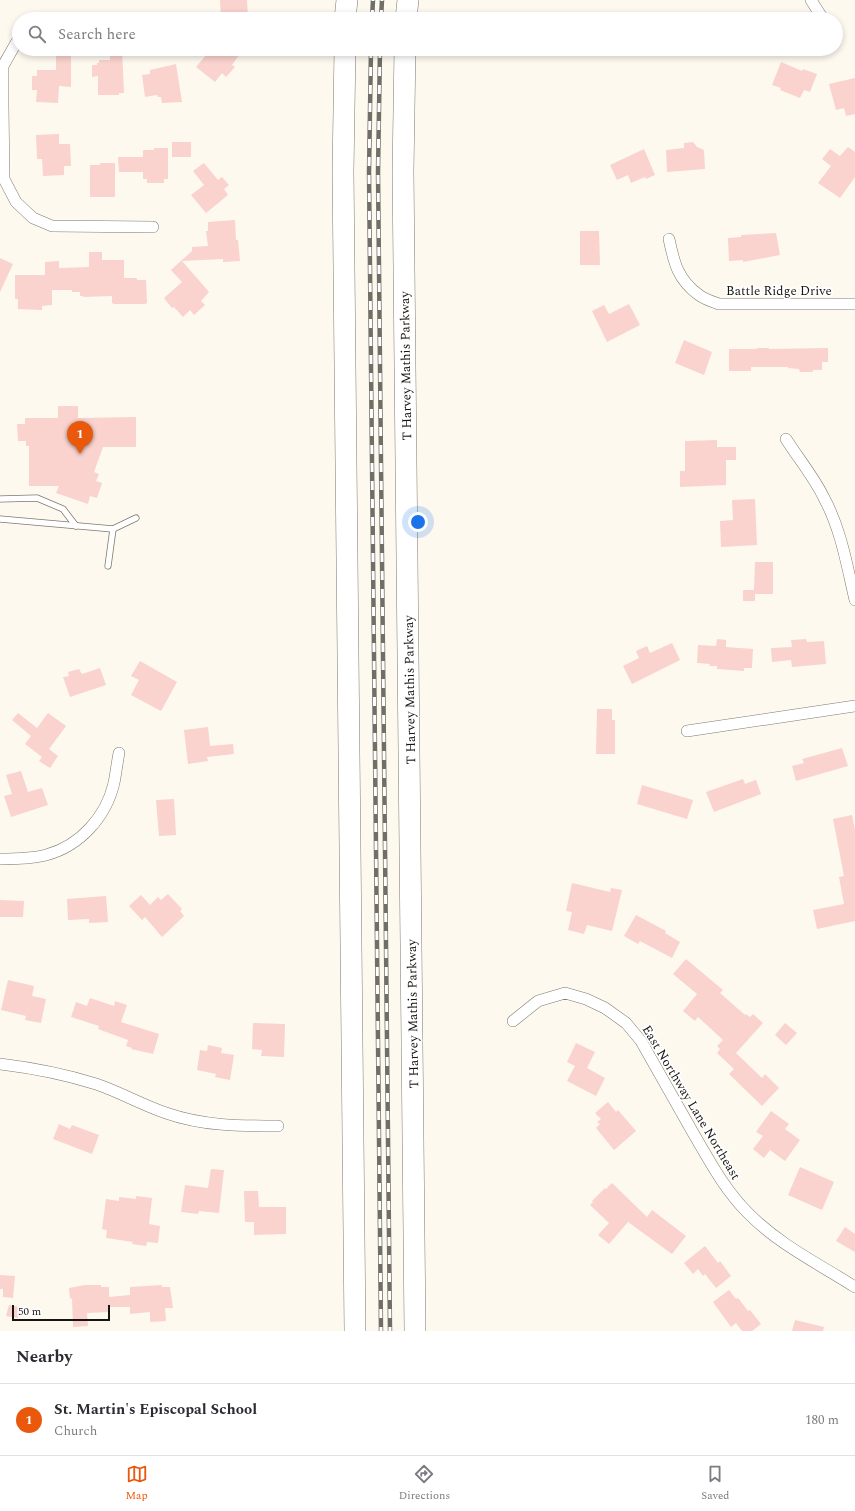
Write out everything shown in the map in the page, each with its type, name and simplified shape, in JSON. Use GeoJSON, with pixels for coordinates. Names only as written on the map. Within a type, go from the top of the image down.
{"type":"FeatureCollection","features":[{"type":"Feature","properties":{"kind":"highway"},"geometry":{"type":"LineString","coordinates":[[346,12],[347,0]]}},
{"type":"Feature","properties":{"kind":"highway"},"geometry":{"type":"LineString","coordinates":[[407,12],[408,0]]}},
{"type":"Feature","properties":{"kind":"highway"},"geometry":{"type":"LineString","coordinates":[[345,56],[343,179],[356,1331]]}},
{"type":"Feature","properties":{"kind":"highway","name":"T Harvey Mathis Parkway"},"geometry":{"type":"LineString","coordinates":[[405,56],[404,186],[415,1331]]}},
{"type":"Feature","properties":{"kind":"street"},"geometry":{"type":"LineString","coordinates":[[810,0],[818,12]]}},
{"type":"Feature","properties":{"kind":"street"},"geometry":{"type":"LineString","coordinates":[[12,50],[3,66],[1,106],[4,179],[16,202],[33,218],[52,226],[153,227]]}},
{"type":"Feature","properties":{"kind":"street","name":"Battle Ridge Drive"},"geometry":{"type":"LineString","coordinates":[[669,239],[675,266],[684,282],[700,296],[719,304],[855,304]]}},
{"type":"Feature","properties":{"kind":"street"},"geometry":{"type":"LineString","coordinates":[[786,439],[824,498],[836,526],[846,558],[855,600]]}},
{"type":"Feature","properties":{"kind":"street"},"geometry":{"type":"LineString","coordinates":[[687,731],[855,706]]}},
{"type":"Feature","properties":{"kind":"street"},"geometry":{"type":"LineString","coordinates":[[0,859],[46,856],[73,844],[86,833],[100,816],[109,799],[114,783],[119,752]]}},
{"type":"Feature","properties":{"kind":"street","name":"East Northway Lane Northeast"},"geometry":{"type":"LineString","coordinates":[[513,1021],[538,1001],[565,993],[586,999],[605,1008],[626,1023],[641,1041],[716,1173],[748,1214],[783,1242],[855,1287]]}},
{"type":"Feature","properties":{"kind":"street"},"geometry":{"type":"LineString","coordinates":[[0,1064],[42,1070],[97,1084],[167,1114],[212,1124],[236,1126],[278,1126]]}},
{"type":"Feature","properties":{"kind":"lane"},"geometry":{"type":"LineString","coordinates":[[0,499],[37,498],[63,509],[76,526]]}},
{"type":"Feature","properties":{"kind":"lane"},"geometry":{"type":"LineString","coordinates":[[0,519],[113,529],[136,518]]}},
{"type":"Feature","properties":{"kind":"lane"},"geometry":{"type":"LineString","coordinates":[[108,566],[113,529]]}},
{"type":"Feature","properties":{"kind":"building"},"geometry":{"type":"Polygon","coordinates":[[[220,0],[247,0],[248,12],[221,12],[220,0]]]}},
{"type":"Feature","properties":{"kind":"building"},"geometry":{"type":"Polygon","coordinates":[[[56,56],[71,56],[71,87],[59,86],[58,103],[36,102],[37,90],[32,90],[32,76],[37,76],[37,70],[56,70],[56,56]]]}},
{"type":"Feature","properties":{"kind":"building"},"geometry":{"type":"Polygon","coordinates":[[[110,56],[122,56],[124,93],[119,93],[119,95],[98,95],[98,76],[92,77],[92,65],[97,65],[99,60],[110,60],[110,56]]]}},
{"type":"Feature","properties":{"kind":"building"},"geometry":{"type":"Polygon","coordinates":[[[205,56],[238,56],[232,65],[235,67],[226,77],[222,73],[215,82],[196,67],[205,56]]]}},
{"type":"Feature","properties":{"kind":"building"},"geometry":{"type":"Polygon","coordinates":[[[781,62],[802,71],[803,69],[817,74],[810,92],[804,90],[800,98],[772,85],[781,62]]]}},
{"type":"Feature","properties":{"kind":"building"},"geometry":{"type":"Polygon","coordinates":[[[176,64],[182,102],[162,103],[161,97],[158,97],[157,95],[145,97],[142,75],[150,74],[150,70],[176,64]]]}},
{"type":"Feature","properties":{"kind":"building"},"geometry":{"type":"Polygon","coordinates":[[[855,78],[855,114],[846,116],[844,108],[836,110],[829,84],[855,78]]]}},
{"type":"Feature","properties":{"kind":"building"},"geometry":{"type":"Polygon","coordinates":[[[59,134],[59,144],[70,144],[71,166],[64,166],[64,175],[43,176],[42,159],[37,159],[36,135],[59,134]]]}},
{"type":"Feature","properties":{"kind":"building"},"geometry":{"type":"Polygon","coordinates":[[[172,142],[191,142],[191,157],[172,157],[172,142]]]}},
{"type":"Feature","properties":{"kind":"building"},"geometry":{"type":"Polygon","coordinates":[[[693,142],[697,147],[704,150],[705,169],[667,172],[666,150],[684,148],[684,143],[693,142]]]}},
{"type":"Feature","properties":{"kind":"building"},"geometry":{"type":"Polygon","coordinates":[[[848,147],[855,152],[855,177],[840,198],[818,183],[831,166],[822,159],[830,149],[840,156],[848,147]]]}},
{"type":"Feature","properties":{"kind":"building"},"geometry":{"type":"Polygon","coordinates":[[[154,148],[168,148],[168,179],[164,179],[164,183],[147,183],[147,179],[143,179],[143,172],[119,172],[118,157],[143,157],[143,150],[154,150],[154,148]]]}},
{"type":"Feature","properties":{"kind":"building"},"geometry":{"type":"Polygon","coordinates":[[[644,149],[655,175],[646,179],[645,177],[631,183],[628,175],[617,180],[610,165],[644,149]]]}},
{"type":"Feature","properties":{"kind":"building"},"geometry":{"type":"Polygon","coordinates":[[[100,163],[115,163],[115,197],[90,197],[90,165],[100,165],[100,163]]]}},
{"type":"Feature","properties":{"kind":"building"},"geometry":{"type":"Polygon","coordinates":[[[204,163],[218,180],[222,177],[229,185],[224,189],[228,195],[206,213],[191,195],[204,185],[193,171],[204,163]]]}},
{"type":"Feature","properties":{"kind":"building"},"geometry":{"type":"Polygon","coordinates":[[[235,220],[236,240],[238,240],[240,261],[223,262],[223,259],[182,261],[209,292],[201,301],[205,305],[194,315],[190,310],[183,317],[174,307],[172,308],[164,298],[182,282],[171,270],[192,251],[192,247],[208,246],[206,231],[208,231],[208,222],[235,220]]]}},
{"type":"Feature","properties":{"kind":"building"},"geometry":{"type":"Polygon","coordinates":[[[580,231],[599,231],[600,265],[580,265],[580,231]]]}},
{"type":"Feature","properties":{"kind":"building"},"geometry":{"type":"Polygon","coordinates":[[[776,233],[780,255],[743,262],[743,260],[729,261],[728,238],[741,237],[741,235],[776,233]]]}},
{"type":"Feature","properties":{"kind":"building"},"geometry":{"type":"Polygon","coordinates":[[[89,252],[102,252],[102,260],[124,260],[124,278],[146,280],[147,303],[114,304],[112,303],[112,296],[83,297],[80,296],[80,292],[72,292],[72,290],[52,290],[52,305],[42,306],[42,310],[18,309],[18,299],[15,299],[15,275],[45,275],[45,262],[59,261],[59,268],[89,267],[89,252]]]}},
{"type":"Feature","properties":{"kind":"building"},"geometry":{"type":"Polygon","coordinates":[[[0,258],[13,264],[0,292],[0,258]]]}},
{"type":"Feature","properties":{"kind":"building"},"geometry":{"type":"Polygon","coordinates":[[[629,304],[640,325],[607,342],[592,311],[604,305],[609,314],[629,304]]]}},
{"type":"Feature","properties":{"kind":"building"},"geometry":{"type":"Polygon","coordinates":[[[684,340],[712,352],[704,375],[675,363],[684,340]]]}},
{"type":"Feature","properties":{"kind":"building"},"geometry":{"type":"Polygon","coordinates":[[[828,348],[828,362],[822,362],[822,370],[813,370],[813,372],[800,372],[799,369],[788,367],[751,367],[751,371],[729,371],[729,349],[828,348]]]}},
{"type":"Feature","properties":{"kind":"building"},"geometry":{"type":"Polygon","coordinates":[[[58,406],[78,406],[78,418],[136,417],[136,447],[103,447],[94,472],[99,474],[96,481],[102,483],[97,498],[90,496],[88,504],[56,493],[59,486],[29,486],[29,446],[26,446],[26,441],[18,441],[17,424],[25,424],[25,418],[58,418],[58,406]]]}},
{"type":"Feature","properties":{"kind":"building"},"geometry":{"type":"Polygon","coordinates":[[[717,440],[717,447],[736,447],[736,460],[726,460],[726,485],[680,487],[680,471],[685,471],[685,441],[717,440]]]}},
{"type":"Feature","properties":{"kind":"building"},"geometry":{"type":"Polygon","coordinates":[[[755,499],[757,545],[721,547],[720,521],[733,520],[732,500],[755,499]]]}},
{"type":"Feature","properties":{"kind":"building"},"geometry":{"type":"Polygon","coordinates":[[[755,562],[773,562],[773,594],[755,594],[755,601],[743,601],[743,590],[754,590],[755,562]]]}},
{"type":"Feature","properties":{"kind":"building"},"geometry":{"type":"Polygon","coordinates":[[[717,639],[726,640],[726,647],[753,649],[752,668],[744,668],[744,671],[717,669],[717,666],[697,663],[698,645],[716,646],[717,639]]]}},
{"type":"Feature","properties":{"kind":"building"},"geometry":{"type":"Polygon","coordinates":[[[806,639],[807,642],[824,641],[826,664],[792,667],[791,660],[772,662],[771,648],[792,647],[791,640],[806,639]]]}},
{"type":"Feature","properties":{"kind":"building"},"geometry":{"type":"Polygon","coordinates":[[[672,643],[680,660],[632,684],[623,666],[639,658],[636,651],[647,646],[650,653],[672,643]]]}},
{"type":"Feature","properties":{"kind":"building"},"geometry":{"type":"Polygon","coordinates":[[[140,661],[177,682],[161,711],[131,695],[139,680],[131,676],[140,661]]]}},
{"type":"Feature","properties":{"kind":"building"},"geometry":{"type":"Polygon","coordinates":[[[100,668],[106,685],[70,697],[63,677],[69,676],[68,672],[79,669],[82,674],[100,668]]]}},
{"type":"Feature","properties":{"kind":"building"},"geometry":{"type":"Polygon","coordinates":[[[597,709],[612,709],[612,720],[615,720],[615,754],[596,754],[597,709]]]}},
{"type":"Feature","properties":{"kind":"building"},"geometry":{"type":"Polygon","coordinates":[[[18,713],[37,728],[48,713],[66,726],[49,749],[58,756],[50,768],[39,761],[42,757],[25,744],[31,736],[12,720],[18,713]]]}},
{"type":"Feature","properties":{"kind":"building"},"geometry":{"type":"Polygon","coordinates":[[[208,727],[210,746],[233,744],[234,754],[207,757],[208,761],[188,764],[184,730],[208,727]]]}},
{"type":"Feature","properties":{"kind":"building"},"geometry":{"type":"Polygon","coordinates":[[[842,748],[848,766],[796,781],[792,766],[804,763],[802,759],[842,748]]]}},
{"type":"Feature","properties":{"kind":"building"},"geometry":{"type":"Polygon","coordinates":[[[21,771],[28,792],[42,788],[48,805],[11,817],[4,796],[12,794],[6,775],[21,771]]]}},
{"type":"Feature","properties":{"kind":"building"},"geometry":{"type":"Polygon","coordinates":[[[743,779],[745,784],[756,780],[761,794],[714,812],[706,792],[743,779]]]}},
{"type":"Feature","properties":{"kind":"building"},"geometry":{"type":"Polygon","coordinates":[[[642,785],[693,800],[687,819],[637,804],[642,785]]]}},
{"type":"Feature","properties":{"kind":"building"},"geometry":{"type":"Polygon","coordinates":[[[174,799],[176,835],[159,836],[156,800],[174,799]]]}},
{"type":"Feature","properties":{"kind":"building"},"geometry":{"type":"Polygon","coordinates":[[[852,815],[855,830],[855,921],[817,929],[813,910],[844,904],[839,877],[844,876],[833,819],[852,815]]]}},
{"type":"Feature","properties":{"kind":"building"},"geometry":{"type":"Polygon","coordinates":[[[572,883],[610,892],[611,888],[622,890],[612,931],[587,925],[584,934],[568,930],[572,912],[566,911],[572,883]]]}},
{"type":"Feature","properties":{"kind":"building"},"geometry":{"type":"Polygon","coordinates":[[[168,894],[182,909],[180,911],[184,916],[162,937],[145,917],[142,920],[129,906],[141,895],[150,905],[158,897],[161,900],[168,894]]]}},
{"type":"Feature","properties":{"kind":"building"},"geometry":{"type":"Polygon","coordinates":[[[106,896],[108,922],[89,923],[89,919],[68,920],[67,899],[106,896]]]}},
{"type":"Feature","properties":{"kind":"building"},"geometry":{"type":"Polygon","coordinates":[[[0,900],[24,901],[23,917],[0,917],[0,900]]]}},
{"type":"Feature","properties":{"kind":"building"},"geometry":{"type":"Polygon","coordinates":[[[636,915],[666,931],[665,933],[680,942],[672,958],[640,941],[638,944],[624,936],[636,915]]]}},
{"type":"Feature","properties":{"kind":"building"},"geometry":{"type":"Polygon","coordinates":[[[686,959],[723,990],[720,993],[745,1015],[746,1014],[750,1017],[753,1014],[763,1023],[736,1053],[762,1078],[765,1074],[779,1088],[762,1106],[729,1074],[734,1069],[717,1053],[720,1049],[717,1046],[723,1040],[698,1017],[695,1021],[683,1011],[697,994],[673,974],[686,959]]]}},
{"type":"Feature","properties":{"kind":"building"},"geometry":{"type":"Polygon","coordinates":[[[8,980],[34,986],[32,996],[46,999],[41,1023],[25,1020],[26,1016],[1,1010],[8,980]]]}},
{"type":"Feature","properties":{"kind":"building"},"geometry":{"type":"Polygon","coordinates":[[[90,998],[114,1006],[115,1001],[127,1005],[121,1022],[159,1034],[153,1054],[131,1049],[132,1048],[126,1046],[128,1040],[98,1029],[99,1026],[71,1017],[76,1002],[87,1006],[90,998]]]}},
{"type":"Feature","properties":{"kind":"building"},"geometry":{"type":"Polygon","coordinates":[[[253,1023],[285,1024],[284,1057],[261,1056],[262,1050],[252,1049],[253,1023]]]}},
{"type":"Feature","properties":{"kind":"building"},"geometry":{"type":"Polygon","coordinates":[[[785,1023],[797,1033],[786,1045],[775,1035],[785,1023]]]}},
{"type":"Feature","properties":{"kind":"building"},"geometry":{"type":"Polygon","coordinates":[[[576,1043],[595,1052],[587,1068],[605,1078],[596,1096],[567,1081],[575,1066],[567,1062],[576,1043]]]}},
{"type":"Feature","properties":{"kind":"building"},"geometry":{"type":"Polygon","coordinates":[[[208,1045],[222,1048],[221,1053],[234,1055],[230,1080],[215,1077],[216,1074],[197,1070],[200,1050],[207,1051],[208,1045]]]}},
{"type":"Feature","properties":{"kind":"building"},"geometry":{"type":"Polygon","coordinates":[[[608,1102],[616,1112],[618,1110],[636,1131],[614,1150],[596,1128],[600,1124],[597,1122],[601,1119],[595,1113],[608,1102]]]}},
{"type":"Feature","properties":{"kind":"building"},"geometry":{"type":"Polygon","coordinates":[[[771,1111],[789,1124],[785,1129],[800,1140],[785,1161],[770,1150],[764,1158],[753,1149],[763,1136],[756,1132],[771,1111]]]}},
{"type":"Feature","properties":{"kind":"building"},"geometry":{"type":"Polygon","coordinates":[[[59,1124],[70,1129],[72,1125],[99,1135],[92,1154],[53,1139],[59,1124]]]}},
{"type":"Feature","properties":{"kind":"building"},"geometry":{"type":"Polygon","coordinates":[[[800,1167],[834,1182],[822,1210],[788,1195],[800,1167]]]}},
{"type":"Feature","properties":{"kind":"building"},"geometry":{"type":"Polygon","coordinates":[[[211,1169],[224,1170],[219,1213],[199,1211],[198,1214],[181,1212],[185,1185],[208,1188],[211,1169]]]}},
{"type":"Feature","properties":{"kind":"building"},"geometry":{"type":"Polygon","coordinates":[[[612,1183],[647,1217],[652,1210],[686,1236],[672,1254],[628,1222],[609,1244],[598,1235],[609,1223],[590,1205],[605,1188],[606,1189],[612,1183]]]}},
{"type":"Feature","properties":{"kind":"building"},"geometry":{"type":"Polygon","coordinates":[[[244,1191],[258,1191],[259,1207],[286,1207],[286,1234],[254,1235],[254,1222],[245,1222],[244,1191]]]}},
{"type":"Feature","properties":{"kind":"building"},"geometry":{"type":"Polygon","coordinates":[[[136,1196],[152,1198],[149,1224],[160,1226],[158,1243],[147,1242],[146,1246],[132,1244],[133,1242],[106,1238],[107,1230],[102,1229],[106,1199],[119,1201],[119,1197],[136,1199],[136,1196]]]}},
{"type":"Feature","properties":{"kind":"building"},"geometry":{"type":"Polygon","coordinates":[[[845,1227],[855,1234],[855,1252],[836,1241],[845,1227]]]}},
{"type":"Feature","properties":{"kind":"building"},"geometry":{"type":"Polygon","coordinates":[[[705,1246],[718,1263],[720,1261],[731,1276],[716,1288],[705,1274],[703,1276],[698,1269],[693,1274],[684,1263],[705,1246]]]}},
{"type":"Feature","properties":{"kind":"building"},"geometry":{"type":"Polygon","coordinates":[[[0,1275],[15,1276],[13,1298],[3,1297],[3,1289],[0,1289],[0,1275]]]}},
{"type":"Feature","properties":{"kind":"building"},"geometry":{"type":"Polygon","coordinates":[[[85,1285],[101,1285],[101,1287],[109,1287],[109,1297],[130,1295],[130,1287],[162,1285],[162,1287],[170,1287],[173,1308],[165,1308],[166,1321],[150,1322],[150,1312],[130,1314],[130,1307],[110,1307],[110,1312],[87,1313],[88,1326],[73,1327],[72,1298],[70,1299],[69,1288],[85,1285]]]}},
{"type":"Feature","properties":{"kind":"building"},"geometry":{"type":"Polygon","coordinates":[[[729,1290],[736,1299],[738,1298],[748,1311],[750,1310],[761,1324],[752,1331],[742,1331],[736,1323],[731,1327],[713,1302],[729,1290]]]}},
{"type":"Feature","properties":{"kind":"building"},"geometry":{"type":"Polygon","coordinates":[[[9,1305],[20,1307],[18,1318],[6,1316],[9,1305]]]}},
{"type":"Feature","properties":{"kind":"building"},"geometry":{"type":"Polygon","coordinates":[[[795,1320],[824,1327],[823,1331],[792,1331],[795,1320]]]}},
{"type":"Feature","properties":{"kind":"railway"},"geometry":{"type":"LineString","coordinates":[[372,12],[373,0]]}},
{"type":"Feature","properties":{"kind":"railway"},"geometry":{"type":"LineString","coordinates":[[381,12],[382,0]]}},
{"type":"Feature","properties":{"kind":"railway"},"geometry":{"type":"LineString","coordinates":[[371,56],[369,172],[381,1331]]}},
{"type":"Feature","properties":{"kind":"railway"},"geometry":{"type":"LineString","coordinates":[[380,56],[378,172],[390,1331]]}},
{"type":"Feature","properties":{"kind":"place","name":"St. Martin's Episcopal School"},"geometry":{"type":"Point","coordinates":[80,454]}}]}
